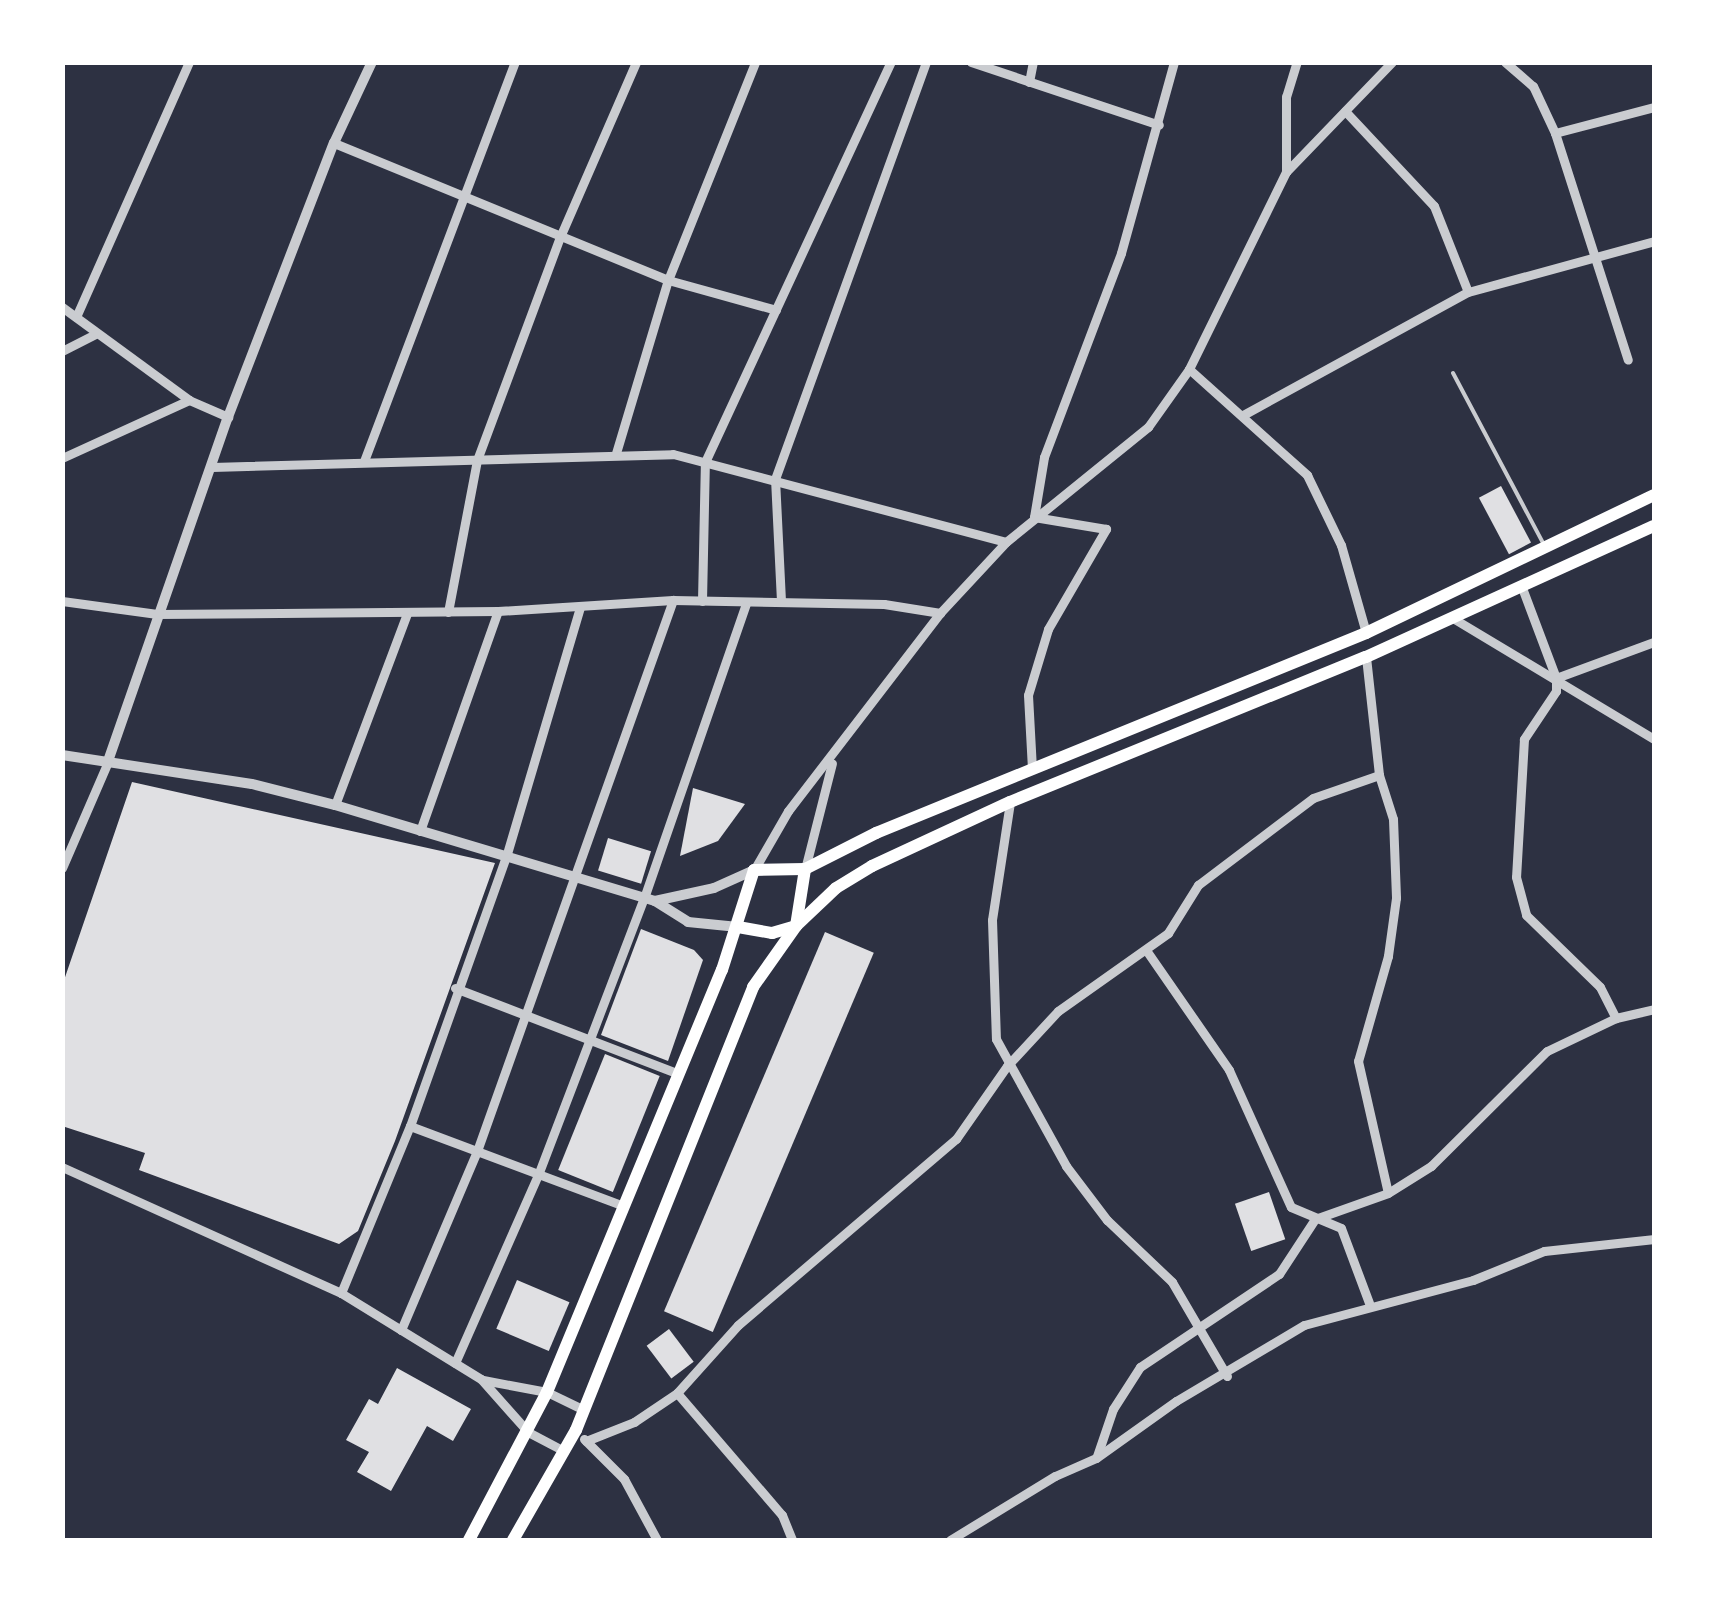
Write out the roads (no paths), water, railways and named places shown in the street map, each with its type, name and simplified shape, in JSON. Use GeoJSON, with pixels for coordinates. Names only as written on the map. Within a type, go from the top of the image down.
{"type":"FeatureCollection","features":[{"type":"Feature","properties":{"kind":"main road"},"geometry":{"type":"LineString","coordinates":[[469,1540],[547,1392],[738,927],[754,870],[805,869],[1032,769],[1366,633],[1654,495]]}},
{"type":"Feature","properties":{"kind":"main road"},"geometry":{"type":"LineString","coordinates":[[513,1540],[564,1451],[581,1435],[584,1410],[753,986],[796,926],[836,888],[872,866],[1010,802],[1366,657],[1520,583],[1654,526]]}},
{"type":"Feature","properties":{"kind":"main road"},"geometry":{"type":"LineString","coordinates":[[796,926],[805,869]]}},
{"type":"Feature","properties":{"kind":"main road"},"geometry":{"type":"LineString","coordinates":[[738,927],[772,933],[796,926]]}},
{"type":"Feature","properties":{"kind":"street"},"geometry":{"type":"LineString","coordinates":[[76,316],[189,62]]}},
{"type":"Feature","properties":{"kind":"street"},"geometry":{"type":"LineString","coordinates":[[62,868],[108,764],[228,416],[334,143],[372,62]]}},
{"type":"Feature","properties":{"kind":"street"},"geometry":{"type":"LineString","coordinates":[[364,461],[515,62]]}},
{"type":"Feature","properties":{"kind":"street"},"geometry":{"type":"LineString","coordinates":[[448,612],[477,460],[560,236],[636,62]]}},
{"type":"Feature","properties":{"kind":"street"},"geometry":{"type":"LineString","coordinates":[[616,453],[668,280],[755,62]]}},
{"type":"Feature","properties":{"kind":"street"},"geometry":{"type":"LineString","coordinates":[[702,601],[705,462],[891,62]]}},
{"type":"Feature","properties":{"kind":"street"},"geometry":{"type":"LineString","coordinates":[[780,601],[775,479],[926,62]]}},
{"type":"Feature","properties":{"kind":"street"},"geometry":{"type":"LineString","coordinates":[[972,62],[1159,124]]}},
{"type":"Feature","properties":{"kind":"street"},"geometry":{"type":"LineString","coordinates":[[1029,82],[1034,62]]}},
{"type":"Feature","properties":{"kind":"street"},"geometry":{"type":"LineString","coordinates":[[1034,517],[1044,457],[1121,253],[1174,62]]}},
{"type":"Feature","properties":{"kind":"street"},"geometry":{"type":"LineString","coordinates":[[1286,172],[1286,96],[1297,62]]}},
{"type":"Feature","properties":{"kind":"street"},"geometry":{"type":"LineString","coordinates":[[650,900],[714,888],[754,870],[788,811],[833,760],[940,612],[1034,517],[1148,427],[1189,369],[1286,172],[1392,62]]}},
{"type":"Feature","properties":{"kind":"street"},"geometry":{"type":"LineString","coordinates":[[1506,62],[1534,86],[1555,133],[1628,360]]}},
{"type":"Feature","properties":{"kind":"street"},"geometry":{"type":"LineString","coordinates":[[1555,133],[1654,107]]}},
{"type":"Feature","properties":{"kind":"street"},"geometry":{"type":"LineString","coordinates":[[1345,111],[1434,206],[1468,292]]}},
{"type":"Feature","properties":{"kind":"street"},"geometry":{"type":"LineString","coordinates":[[334,143],[668,280],[776,310]]}},
{"type":"Feature","properties":{"kind":"street"},"geometry":{"type":"LineString","coordinates":[[1244,415],[1468,292],[1654,240]]}},
{"type":"Feature","properties":{"kind":"street"},"geometry":{"type":"LineString","coordinates":[[62,307],[189,400],[228,416]]}},
{"type":"Feature","properties":{"kind":"street"},"geometry":{"type":"LineString","coordinates":[[62,351],[96,334]]}},
{"type":"Feature","properties":{"kind":"street"},"geometry":{"type":"LineString","coordinates":[[1189,369],[1244,415],[1306,476],[1340,545],[1366,633]]}},
{"type":"Feature","properties":{"kind":"street"},"geometry":{"type":"LineString","coordinates":[[62,458],[189,400]]}},
{"type":"Feature","properties":{"kind":"street"},"geometry":{"type":"LineString","coordinates":[[212,467],[616,453],[705,462],[1006,542]]}},
{"type":"Feature","properties":{"kind":"street"},"geometry":{"type":"LineString","coordinates":[[1032,769],[1028,695],[1043,646],[1106,528],[1034,517]]}},
{"type":"Feature","properties":{"kind":"street"},"geometry":{"type":"LineString","coordinates":[[1520,583],[1556,678],[1556,691],[1524,739],[1516,878],[1526,915],[1600,987],[1616,1018]]}},
{"type":"Feature","properties":{"kind":"street"},"geometry":{"type":"LineString","coordinates":[[401,1330],[477,1152],[521,1015],[672,600]]}},
{"type":"Feature","properties":{"kind":"street"},"geometry":{"type":"LineString","coordinates":[[62,601],[157,614],[498,611],[672,600],[780,601],[940,612]]}},
{"type":"Feature","properties":{"kind":"street"},"geometry":{"type":"LineString","coordinates":[[455,1363],[538,1174],[587,1040],[650,900],[746,603]]}},
{"type":"Feature","properties":{"kind":"street"},"geometry":{"type":"LineString","coordinates":[[341,1293],[410,1126],[456,988],[506,857],[580,607]]}},
{"type":"Feature","properties":{"kind":"street"},"geometry":{"type":"LineString","coordinates":[[420,831],[498,611]]}},
{"type":"Feature","properties":{"kind":"street"},"geometry":{"type":"LineString","coordinates":[[336,805],[407,613]]}},
{"type":"Feature","properties":{"kind":"street"},"geometry":{"type":"LineString","coordinates":[[1451,617],[1654,739]]}},
{"type":"Feature","properties":{"kind":"street"},"geometry":{"type":"LineString","coordinates":[[1556,678],[1654,642]]}},
{"type":"Feature","properties":{"kind":"street"},"geometry":{"type":"LineString","coordinates":[[1366,657],[1379,775],[1393,820],[1396,898],[1388,956],[1358,1062],[1388,1193]]}},
{"type":"Feature","properties":{"kind":"street"},"geometry":{"type":"LineString","coordinates":[[62,755],[252,784],[336,805],[650,900],[688,922],[738,927]]}},
{"type":"Feature","properties":{"kind":"street"},"geometry":{"type":"LineString","coordinates":[[805,869],[833,760]]}},
{"type":"Feature","properties":{"kind":"street"},"geometry":{"type":"LineString","coordinates":[[581,1435],[634,1422],[676,1393],[738,1325],[956,1139],[1007,1066],[1058,1012],[1168,934],[1198,885],[1271,826],[1313,798],[1379,775]]}},
{"type":"Feature","properties":{"kind":"street"},"geometry":{"type":"LineString","coordinates":[[1010,802],[992,920],[996,1039],[1007,1066],[1066,1166],[1107,1220],[1172,1282],[1227,1376]]}},
{"type":"Feature","properties":{"kind":"street"},"geometry":{"type":"LineString","coordinates":[[1146,950],[1229,1070],[1291,1207],[1340,1228],[1369,1303]]}},
{"type":"Feature","properties":{"kind":"street"},"geometry":{"type":"LineString","coordinates":[[456,988],[678,1074]]}},
{"type":"Feature","properties":{"kind":"street"},"geometry":{"type":"LineString","coordinates":[[1096,1458],[1113,1409],[1140,1367],[1198,1324],[1278,1274],[1315,1219],[1388,1193],[1431,1166],[1547,1051],[1616,1018],[1654,1010]]}},
{"type":"Feature","properties":{"kind":"street"},"geometry":{"type":"LineString","coordinates":[[410,1126],[624,1206]]}},
{"type":"Feature","properties":{"kind":"street"},"geometry":{"type":"LineString","coordinates":[[62,1167],[341,1293],[480,1379],[528,1432],[564,1451]]}},
{"type":"Feature","properties":{"kind":"street"},"geometry":{"type":"LineString","coordinates":[[950,1540],[1055,1476],[1096,1458],[1176,1401],[1227,1376],[1234,1364],[1304,1325],[1369,1303],[1473,1280],[1544,1251],[1654,1239]]}},
{"type":"Feature","properties":{"kind":"street"},"geometry":{"type":"LineString","coordinates":[[480,1379],[547,1392],[584,1410]]}},
{"type":"Feature","properties":{"kind":"street"},"geometry":{"type":"LineString","coordinates":[[676,1393],[782,1515],[792,1540]]}},
{"type":"Feature","properties":{"kind":"street"},"geometry":{"type":"LineString","coordinates":[[581,1435],[624,1479],[657,1540]]}},
{"type":"Feature","properties":{"kind":"lane"},"geometry":{"type":"LineString","coordinates":[[1453,373],[1546,547]]}}]}
